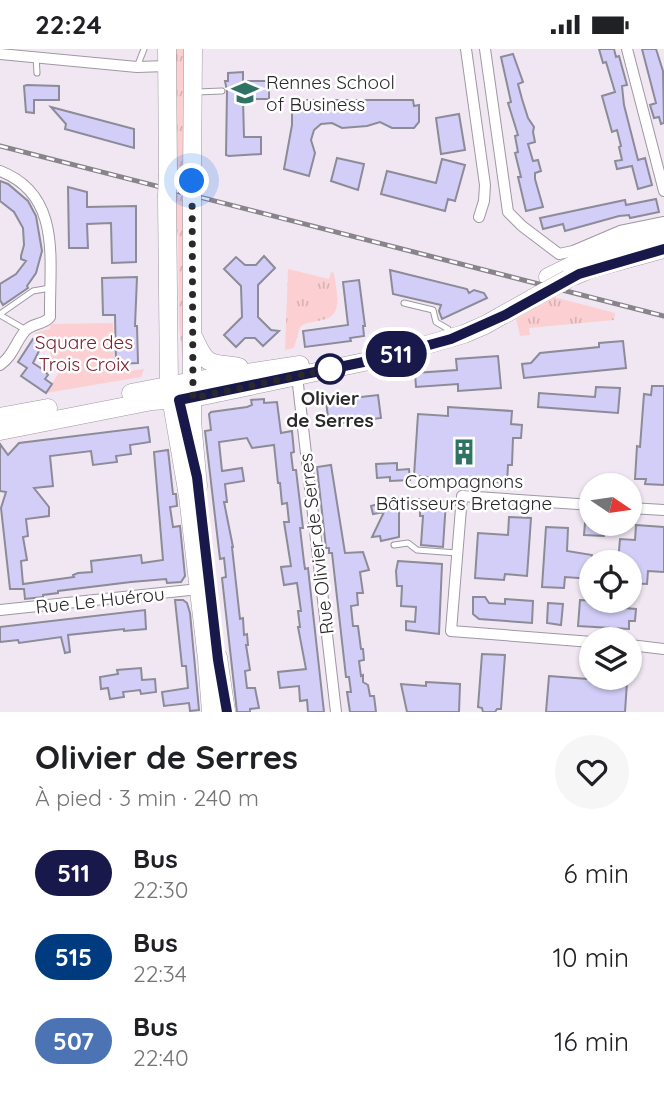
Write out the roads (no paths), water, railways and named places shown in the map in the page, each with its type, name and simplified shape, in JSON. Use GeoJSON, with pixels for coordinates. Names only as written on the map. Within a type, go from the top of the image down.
{"type":"FeatureCollection","features":[{"type":"Feature","properties":{"kind":"main road"},"geometry":{"type":"LineString","coordinates":[[193,49],[194,337],[199,349],[210,361],[223,367],[237,366],[248,372]]}},
{"type":"Feature","properties":{"kind":"main road"},"geometry":{"type":"LineString","coordinates":[[167,57],[167,272],[182,391],[197,477],[226,712]]}},
{"type":"Feature","properties":{"kind":"main road"},"geometry":{"type":"LineString","coordinates":[[1,419],[297,376],[485,325],[548,277],[620,242],[664,235]]}},
{"type":"Feature","properties":{"kind":"main road"},"geometry":{"type":"LineString","coordinates":[[526,296],[590,269],[664,249]]}},
{"type":"Feature","properties":{"kind":"main road"},"geometry":{"type":"LineString","coordinates":[[194,337],[182,391],[188,496],[211,712]]}},
{"type":"Feature","properties":{"kind":"main road"},"geometry":{"type":"LineString","coordinates":[[182,391],[248,372],[416,344]]}},
{"type":"Feature","properties":{"kind":"main road"},"geometry":{"type":"LineString","coordinates":[[207,659],[217,712]]}},
{"type":"Feature","properties":{"kind":"street"},"geometry":{"type":"LineString","coordinates":[[466,49],[485,185],[479,217]]}},
{"type":"Feature","properties":{"kind":"street"},"geometry":{"type":"LineString","coordinates":[[485,49],[508,212],[522,226],[559,254],[573,251],[620,231],[664,222]]}},
{"type":"Feature","properties":{"kind":"street"},"geometry":{"type":"LineString","coordinates":[[628,49],[664,191]]}},
{"type":"Feature","properties":{"kind":"street"},"geometry":{"type":"LineString","coordinates":[[0,54],[137,67],[167,57]]}},
{"type":"Feature","properties":{"kind":"street"},"geometry":{"type":"LineString","coordinates":[[0,171],[25,185],[38,200],[45,214],[50,289],[49,319],[26,330],[13,352],[0,365]]}},
{"type":"Feature","properties":{"kind":"street"},"geometry":{"type":"LineString","coordinates":[[548,277],[558,265],[559,254]]}},
{"type":"Feature","properties":{"kind":"street","name":"Rue Olivier de Serres"},"geometry":{"type":"LineString","coordinates":[[297,376],[336,712]]}},
{"type":"Feature","properties":{"kind":"street"},"geometry":{"type":"LineString","coordinates":[[579,504],[462,496],[451,631],[579,641]]}},
{"type":"Feature","properties":{"kind":"street"},"geometry":{"type":"LineString","coordinates":[[642,509],[664,510]]}},
{"type":"Feature","properties":{"kind":"street","name":"Rue Le Huérou"},"geometry":{"type":"LineString","coordinates":[[0,610],[199,589]]}},
{"type":"Feature","properties":{"kind":"street"},"geometry":{"type":"LineString","coordinates":[[642,646],[664,649]]}},
{"type":"Feature","properties":{"kind":"lane"},"geometry":{"type":"LineString","coordinates":[[137,67],[144,49]]}},
{"type":"Feature","properties":{"kind":"lane"},"geometry":{"type":"LineString","coordinates":[[37,73],[40,57]]}},
{"type":"Feature","properties":{"kind":"lane"},"geometry":{"type":"LineString","coordinates":[[193,92],[222,91]]}},
{"type":"Feature","properties":{"kind":"lane"},"geometry":{"type":"LineString","coordinates":[[26,330],[0,314],[33,291],[50,289]]}},
{"type":"Feature","properties":{"kind":"lane"},"geometry":{"type":"LineString","coordinates":[[404,303],[433,310],[436,322],[450,334]]}},
{"type":"Feature","properties":{"kind":"lane"},"geometry":{"type":"LineString","coordinates":[[394,545],[408,543],[417,550],[457,553]]}},
{"type":"Feature","properties":{"kind":"railway"},"geometry":{"type":"LineString","coordinates":[[0,146],[664,316]]}},
{"type":"Feature","properties":{"kind":"place","name":"Rennes School of Business"},"geometry":{"type":"Point","coordinates":[245,93]}},
{"type":"Feature","properties":{"kind":"place","name":"Olivier de Serres"},"geometry":{"type":"Point","coordinates":[330,369]}},
{"type":"Feature","properties":{"kind":"place","name":"Compagnons Bâtisseurs Bretagne"},"geometry":{"type":"Point","coordinates":[464,452]}},
{"type":"Feature","properties":{"kind":"park label","name":"Square des Trois Croix"},"geometry":{"type":"Point","coordinates":[84,353]}}]}
